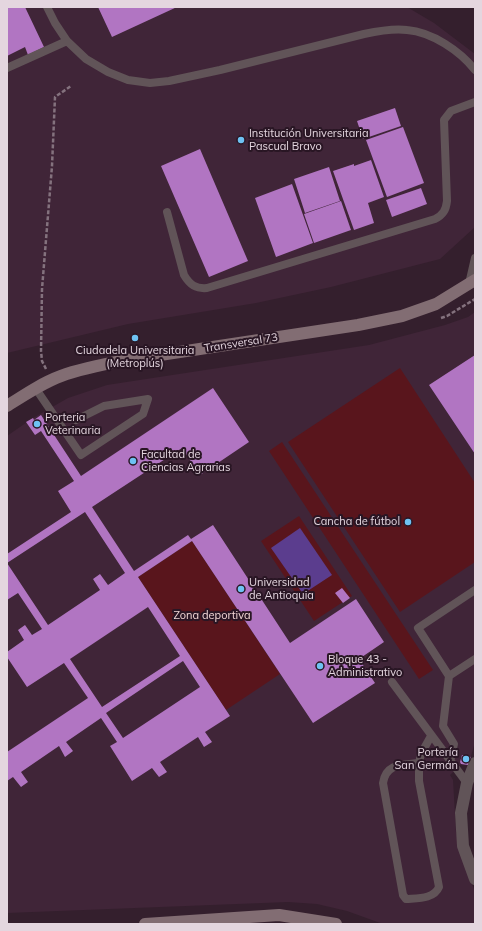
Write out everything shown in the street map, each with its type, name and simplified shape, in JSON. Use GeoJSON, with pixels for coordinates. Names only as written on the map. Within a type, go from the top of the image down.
{"type":"FeatureCollection","features":[{"type":"Feature","properties":{"kind":"main road","name":"Transversal 73"},"geometry":{"type":"LineString","coordinates":[[7,406],[62,376],[113,362],[358,325],[402,316],[436,304],[472,282]]}},
{"type":"Feature","properties":{"kind":"main road"},"geometry":{"type":"LineString","coordinates":[[145,924],[279,915],[336,924]]}},
{"type":"Feature","properties":{"kind":"street"},"geometry":{"type":"LineString","coordinates":[[475,763],[467,783],[461,813],[463,846],[475,879]]}},
{"type":"Feature","properties":{"kind":"lane"},"geometry":{"type":"LineString","coordinates":[[47,7],[66,41],[86,59],[108,72],[128,80],[150,83],[170,81],[386,30],[408,30],[426,34],[462,55],[475,70]]}},
{"type":"Feature","properties":{"kind":"lane"},"geometry":{"type":"LineString","coordinates":[[7,68],[66,41]]}},
{"type":"Feature","properties":{"kind":"lane"},"geometry":{"type":"LineString","coordinates":[[167,212],[184,275],[188,282],[193,286],[200,288],[207,288],[434,219],[444,212],[447,201],[444,120],[451,111],[475,102]]}},
{"type":"Feature","properties":{"kind":"lane"},"geometry":{"type":"LineString","coordinates":[[472,282],[475,258]]}},
{"type":"Feature","properties":{"kind":"lane"},"geometry":{"type":"LineString","coordinates":[[36,389],[81,455],[143,414],[148,400],[104,406],[76,420]]}},
{"type":"Feature","properties":{"kind":"lane"},"geometry":{"type":"LineString","coordinates":[[450,762],[454,744],[443,726],[449,676],[418,628],[475,590]]}},
{"type":"Feature","properties":{"kind":"lane"},"geometry":{"type":"LineString","coordinates":[[449,676],[475,659]]}},
{"type":"Feature","properties":{"kind":"lane"},"geometry":{"type":"LineString","coordinates":[[392,682],[467,783]]}},
{"type":"Feature","properties":{"kind":"lane"},"geometry":{"type":"LineString","coordinates":[[419,763],[390,768],[384,775],[383,783],[403,895],[406,899],[431,896],[437,892],[439,887],[419,782],[419,763],[421,754],[431,736]]}},
{"type":"Feature","properties":{"kind":"path"},"geometry":{"type":"LineString","coordinates":[[47,371],[42,360],[41,352],[42,289],[52,166],[55,97],[71,86]]}},
{"type":"Feature","properties":{"kind":"shaded area","name":"Institución Universitaria Pascual Bravo"},"geometry":{"type":"Polygon","coordinates":[[[7,7],[407,7],[434,23],[475,54],[475,227],[440,259],[331,287],[256,303],[128,324],[7,353],[7,7]]]}},
{"type":"Feature","properties":{"kind":"shaded area","name":"Universidad de Antioquia"},"geometry":{"type":"Polygon","coordinates":[[[475,312],[475,742],[469,763],[465,765],[461,764],[450,775],[453,780],[456,832],[467,871],[475,892],[475,924],[383,924],[347,911],[317,904],[288,902],[7,913],[7,436],[33,418],[68,398],[107,385],[369,345],[445,325],[468,317],[475,312]]]}},
{"type":"Feature","properties":{"kind":"shaded area"},"geometry":{"type":"Polygon","coordinates":[[[300,528],[332,575],[303,594],[271,548],[300,528]]]}},
{"type":"Feature","properties":{"kind":"green space","name":"Cancha de fútbol"},"geometry":{"type":"Polygon","coordinates":[[[400,368],[475,483],[475,562],[400,612],[288,442],[400,368]]]}},
{"type":"Feature","properties":{"kind":"green space"},"geometry":{"type":"Polygon","coordinates":[[[282,442],[433,670],[419,679],[269,451],[282,442]]]}},
{"type":"Feature","properties":{"kind":"green space"},"geometry":{"type":"Polygon","coordinates":[[[299,516],[352,596],[314,621],[261,541],[299,516]]]}},
{"type":"Feature","properties":{"kind":"green space","name":"Zona deportiva"},"geometry":{"type":"Polygon","coordinates":[[[192,541],[280,674],[226,710],[138,577],[192,541]]]}},
{"type":"Feature","properties":{"kind":"building"},"geometry":{"type":"Polygon","coordinates":[[[7,7],[25,7],[44,47],[28,55],[25,47],[7,56],[7,7]]]}},
{"type":"Feature","properties":{"kind":"building"},"geometry":{"type":"Polygon","coordinates":[[[98,7],[177,7],[112,37],[98,7]]]}},
{"type":"Feature","properties":{"kind":"building"},"geometry":{"type":"Polygon","coordinates":[[[395,108],[401,126],[363,139],[357,121],[395,108]]]}},
{"type":"Feature","properties":{"kind":"building"},"geometry":{"type":"Polygon","coordinates":[[[403,127],[424,183],[387,197],[366,140],[403,127]]]}},
{"type":"Feature","properties":{"kind":"building"},"geometry":{"type":"Polygon","coordinates":[[[200,149],[248,261],[209,277],[161,166],[200,149]]]}},
{"type":"Feature","properties":{"kind":"building"},"geometry":{"type":"Polygon","coordinates":[[[371,160],[384,197],[368,203],[374,223],[354,230],[333,171],[371,160]]]}},
{"type":"Feature","properties":{"kind":"building"},"geometry":{"type":"Polygon","coordinates":[[[329,167],[340,201],[305,213],[294,179],[329,167]]]}},
{"type":"Feature","properties":{"kind":"building"},"geometry":{"type":"Polygon","coordinates":[[[292,184],[313,243],[276,257],[255,198],[292,184]]]}},
{"type":"Feature","properties":{"kind":"building"},"geometry":{"type":"Polygon","coordinates":[[[421,188],[427,204],[392,217],[386,200],[421,188]]]}},
{"type":"Feature","properties":{"kind":"building"},"geometry":{"type":"Polygon","coordinates":[[[341,201],[351,230],[314,243],[304,214],[341,201]]]}},
{"type":"Feature","properties":{"kind":"building"},"geometry":{"type":"Polygon","coordinates":[[[475,355],[475,454],[429,385],[475,355]]]}},
{"type":"Feature","properties":{"kind":"building"},"geometry":{"type":"Polygon","coordinates":[[[213,388],[249,442],[200,475],[182,448],[92,507],[134,571],[188,535],[191,539],[213,525],[290,643],[356,599],[384,642],[359,659],[375,683],[313,723],[192,541],[138,577],[230,716],[205,732],[212,742],[204,747],[198,737],[160,762],[167,772],[159,777],[152,768],[132,781],[110,746],[117,742],[101,718],[66,742],[73,751],[65,757],[59,746],[21,772],[28,782],[21,787],[13,777],[7,781],[7,752],[88,698],[64,663],[27,687],[7,657],[7,652],[24,640],[18,630],[25,625],[32,635],[42,629],[18,593],[7,600],[7,563],[7,554],[71,512],[58,491],[74,481],[41,431],[35,435],[26,422],[33,418],[34,420],[41,415],[81,476],[213,388]],[[85,512],[7,563],[48,625],[100,590],[93,579],[100,574],[108,585],[125,573],[85,512]],[[148,607],[70,659],[102,707],[180,656],[148,607]],[[183,661],[106,713],[123,738],[200,687],[183,661]]]}},
{"type":"Feature","properties":{"kind":"building"},"geometry":{"type":"Polygon","coordinates":[[[342,588],[350,598],[343,603],[335,593],[342,588]]]}},
{"type":"Feature","properties":{"kind":"building","name":"Portería San Germán"},"geometry":{"type":"Polygon","coordinates":[[[462,755],[471,757],[468,765],[461,764],[460,762],[462,755]]]}},
{"type":"Feature","properties":{"kind":"place","name":"Institución Universitaria Pascual Bravo"},"geometry":{"type":"Point","coordinates":[241,140]}},
{"type":"Feature","properties":{"kind":"place","name":"Ciudadela Universitaria (Metroplús)"},"geometry":{"type":"Point","coordinates":[135,338]}},
{"type":"Feature","properties":{"kind":"place","name":"Porteria Veterinaria"},"geometry":{"type":"Point","coordinates":[37,424]}},
{"type":"Feature","properties":{"kind":"place","name":"Facultad de Ciencias Agrarias"},"geometry":{"type":"Point","coordinates":[133,461]}},
{"type":"Feature","properties":{"kind":"place","name":"Cancha de fútbol"},"geometry":{"type":"Point","coordinates":[408,522]}},
{"type":"Feature","properties":{"kind":"place","name":"Universidad de Antioquia"},"geometry":{"type":"Point","coordinates":[241,589]}},
{"type":"Feature","properties":{"kind":"place","name":"Bloque 43 - Administrativo"},"geometry":{"type":"Point","coordinates":[320,666]}},
{"type":"Feature","properties":{"kind":"place","name":"Portería San Germán"},"geometry":{"type":"Point","coordinates":[466,759]}}]}
